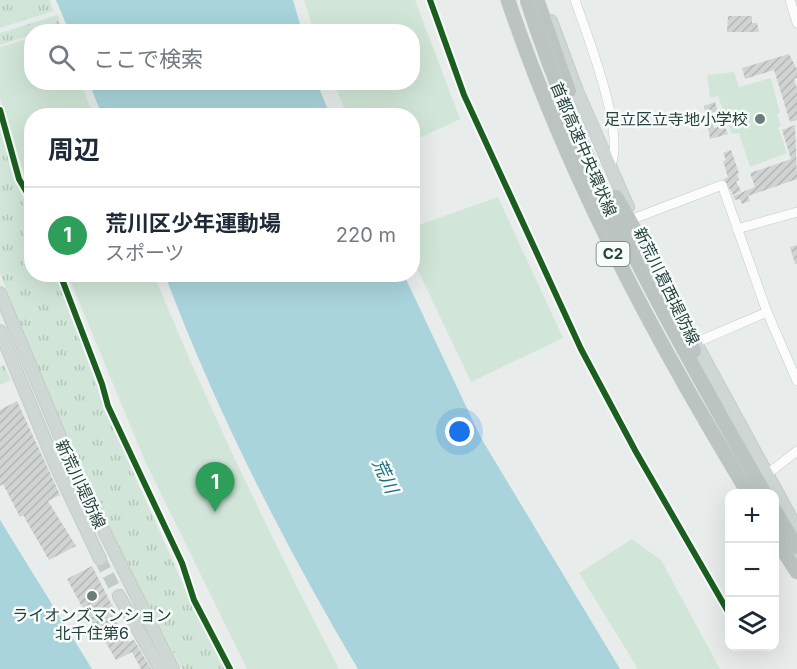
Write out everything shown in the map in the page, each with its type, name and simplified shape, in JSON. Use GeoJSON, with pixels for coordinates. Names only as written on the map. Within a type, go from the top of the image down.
{"type":"FeatureCollection","features":[{"type":"Feature","properties":{"kind":"highway","name":"首都高速中央環状線"},"geometry":{"type":"LineString","coordinates":[[508,0],[544,100],[598,224],[669,359],[751,489]]}},
{"type":"Feature","properties":{"kind":"highway"},"geometry":{"type":"LineString","coordinates":[[537,0],[569,91],[619,204],[638,236],[764,489]]}},
{"type":"Feature","properties":{"kind":"highway","name":"首都高速中央環状線"},"geometry":{"type":"LineString","coordinates":[[520,4],[627,242],[684,351],[764,489]]}},
{"type":"Feature","properties":{"kind":"highway"},"geometry":{"type":"LineString","coordinates":[[520,4],[557,107],[602,212],[751,489]]}},
{"type":"Feature","properties":{"kind":"highway"},"geometry":{"type":"LineString","coordinates":[[779,516],[797,572]]}},
{"type":"Feature","properties":{"kind":"highway"},"geometry":{"type":"LineString","coordinates":[[779,519],[797,546]]}},
{"type":"Feature","properties":{"kind":"main road","name":"新荒川葛西堤防線"},"geometry":{"type":"LineString","coordinates":[[544,0],[609,168],[695,343],[766,476],[786,532]]}},
{"type":"Feature","properties":{"kind":"main road","name":"新荒川葛西堤防線"},"geometry":{"type":"LineString","coordinates":[[520,4],[549,99],[582,176],[601,213],[615,227],[751,489]]}},
{"type":"Feature","properties":{"kind":"main road","name":"新荒川堤防線"},"geometry":{"type":"LineString","coordinates":[[0,293],[77,477],[173,669]]}},
{"type":"Feature","properties":{"kind":"main road","name":"新荒川堤防線"},"geometry":{"type":"LineString","coordinates":[[0,331],[55,464],[100,559]]}},
{"type":"Feature","properties":{"kind":"main road"},"geometry":{"type":"LineString","coordinates":[[779,529],[797,558]]}},
{"type":"Feature","properties":{"kind":"main road"},"geometry":{"type":"LineString","coordinates":[[119,596],[160,669]]}},
{"type":"Feature","properties":{"kind":"street"},"geometry":{"type":"LineString","coordinates":[[574,0],[602,76],[616,151],[609,168]]}},
{"type":"Feature","properties":{"kind":"street"},"geometry":{"type":"LineString","coordinates":[[790,0],[797,23]]}},
{"type":"Feature","properties":{"kind":"street"},"geometry":{"type":"LineString","coordinates":[[615,227],[722,185],[767,312],[797,381]]}},
{"type":"Feature","properties":{"kind":"street"},"geometry":{"type":"LineString","coordinates":[[737,229],[797,212]]}},
{"type":"Feature","properties":{"kind":"street"},"geometry":{"type":"LineString","coordinates":[[695,343],[767,312]]}},
{"type":"Feature","properties":{"kind":"street"},"geometry":{"type":"LineString","coordinates":[[751,489],[797,451]]}},
{"type":"Feature","properties":{"kind":"green space"},"geometry":{"type":"Polygon","coordinates":[[[0,0],[50,0],[53,11],[0,28],[0,0]]]}},
{"type":"Feature","properties":{"kind":"green space"},"geometry":{"type":"Polygon","coordinates":[[[304,0],[415,0],[460,119],[420,138],[420,108],[344,108],[337,90],[420,90],[420,24],[312,24],[304,0]]]}},
{"type":"Feature","properties":{"kind":"green space"},"geometry":{"type":"Polygon","coordinates":[[[58,15],[60,24],[29,24],[58,15]]]}},
{"type":"Feature","properties":{"kind":"green space"},"geometry":{"type":"Polygon","coordinates":[[[24,26],[24,37],[0,45],[0,33],[24,26]]]}},
{"type":"Feature","properties":{"kind":"green space"},"geometry":{"type":"Polygon","coordinates":[[[24,40],[24,90],[84,90],[90,108],[24,108],[24,173],[0,98],[0,47],[24,40]]]}},
{"type":"Feature","properties":{"kind":"green space"},"geometry":{"type":"Polygon","coordinates":[[[734,72],[739,87],[771,78],[780,113],[777,114],[781,126],[778,127],[787,153],[750,167],[739,133],[732,134],[718,96],[710,98],[707,75],[734,72]]]}},
{"type":"Feature","properties":{"kind":"green space"},"geometry":{"type":"Polygon","coordinates":[[[0,125],[16,184],[24,198],[24,282],[59,282],[110,420],[199,620],[226,669],[182,669],[113,537],[49,400],[0,273],[0,125]]]}},
{"type":"Feature","properties":{"kind":"green space"},"geometry":{"type":"Polygon","coordinates":[[[498,197],[563,338],[471,382],[420,275],[420,225],[498,197]]]}},
{"type":"Feature","properties":{"kind":"green space"},"geometry":{"type":"Polygon","coordinates":[[[71,282],[157,282],[242,474],[339,669],[247,669],[145,461],[71,282]]]}},
{"type":"Feature","properties":{"kind":"green space"},"geometry":{"type":"Polygon","coordinates":[[[4,365],[11,380],[0,385],[0,367],[4,365]]]}},
{"type":"Feature","properties":{"kind":"green space"},"geometry":{"type":"Polygon","coordinates":[[[632,539],[661,560],[720,669],[638,669],[579,573],[632,539]]]}},
{"type":"Feature","properties":{"kind":"water"},"geometry":{"type":"Polygon","coordinates":[[[56,0],[293,0],[300,24],[66,24],[56,0]]]}},
{"type":"Feature","properties":{"kind":"water"},"geometry":{"type":"Polygon","coordinates":[[[92,90],[320,90],[327,108],[99,108],[92,90]]]}},
{"type":"Feature","properties":{"kind":"water","name":"荒川"},"geometry":{"type":"Polygon","coordinates":[[[168,282],[407,282],[481,438],[620,669],[358,669],[304,574],[253,476],[185,326],[168,282]]]}},
{"type":"Feature","properties":{"kind":"water"},"geometry":{"type":"Polygon","coordinates":[[[0,520],[92,669],[0,669],[0,520]]]}},
{"type":"Feature","properties":{"kind":"building"},"geometry":{"type":"Polygon","coordinates":[[[728,16],[752,16],[752,23],[757,23],[759,32],[727,32],[728,16]]]}},
{"type":"Feature","properties":{"kind":"building"},"geometry":{"type":"Polygon","coordinates":[[[789,54],[797,69],[797,78],[794,79],[797,88],[797,120],[790,122],[774,70],[745,79],[742,68],[789,54]]]}},
{"type":"Feature","properties":{"kind":"building"},"geometry":{"type":"Polygon","coordinates":[[[715,102],[718,111],[711,113],[714,128],[724,125],[728,134],[710,139],[704,106],[715,102]]]}},
{"type":"Feature","properties":{"kind":"building"},"geometry":{"type":"Polygon","coordinates":[[[795,125],[797,179],[748,196],[750,201],[742,204],[740,199],[735,200],[733,196],[755,187],[750,173],[791,159],[782,130],[795,125]]]}},
{"type":"Feature","properties":{"kind":"building"},"geometry":{"type":"Polygon","coordinates":[[[731,150],[739,173],[737,174],[739,180],[736,181],[741,191],[733,195],[724,179],[728,177],[723,161],[726,160],[723,153],[731,150]]]}},
{"type":"Feature","properties":{"kind":"building"},"geometry":{"type":"Polygon","coordinates":[[[797,245],[797,264],[795,264],[790,247],[797,245]]]}},
{"type":"Feature","properties":{"kind":"building"},"geometry":{"type":"Polygon","coordinates":[[[17,401],[60,495],[48,501],[76,546],[49,560],[23,515],[20,517],[3,484],[0,486],[0,410],[17,401]]]}},
{"type":"Feature","properties":{"kind":"building"},"geometry":{"type":"Polygon","coordinates":[[[92,566],[116,613],[113,615],[129,642],[134,640],[151,669],[141,669],[132,652],[116,660],[95,624],[92,625],[67,579],[92,566]]]}},
{"type":"Feature","properties":{"kind":"tunnel"},"geometry":{"type":"LineString","coordinates":[[100,559],[119,596]]}},
{"type":"Feature","properties":{"kind":"cycle path"},"geometry":{"type":"LineString","coordinates":[[430,0],[464,95],[581,349],[636,452],[725,606]]}},
{"type":"Feature","properties":{"kind":"cycle path"},"geometry":{"type":"LineString","coordinates":[[0,110],[19,179],[24,187]]}},
{"type":"Feature","properties":{"kind":"cycle path"},"geometry":{"type":"LineString","coordinates":[[63,282],[102,384],[108,406],[182,563],[194,600],[230,669]]}},
{"type":"Feature","properties":{"kind":"place","name":"足立区立寺地小学校"},"geometry":{"type":"Point","coordinates":[760,119]}},
{"type":"Feature","properties":{"kind":"place","name":"荒川区少年運動場"},"geometry":{"type":"Point","coordinates":[215,512]}},
{"type":"Feature","properties":{"kind":"place","name":"ライオンズマンション 北千住第6"},"geometry":{"type":"Point","coordinates":[92,596]}}]}
